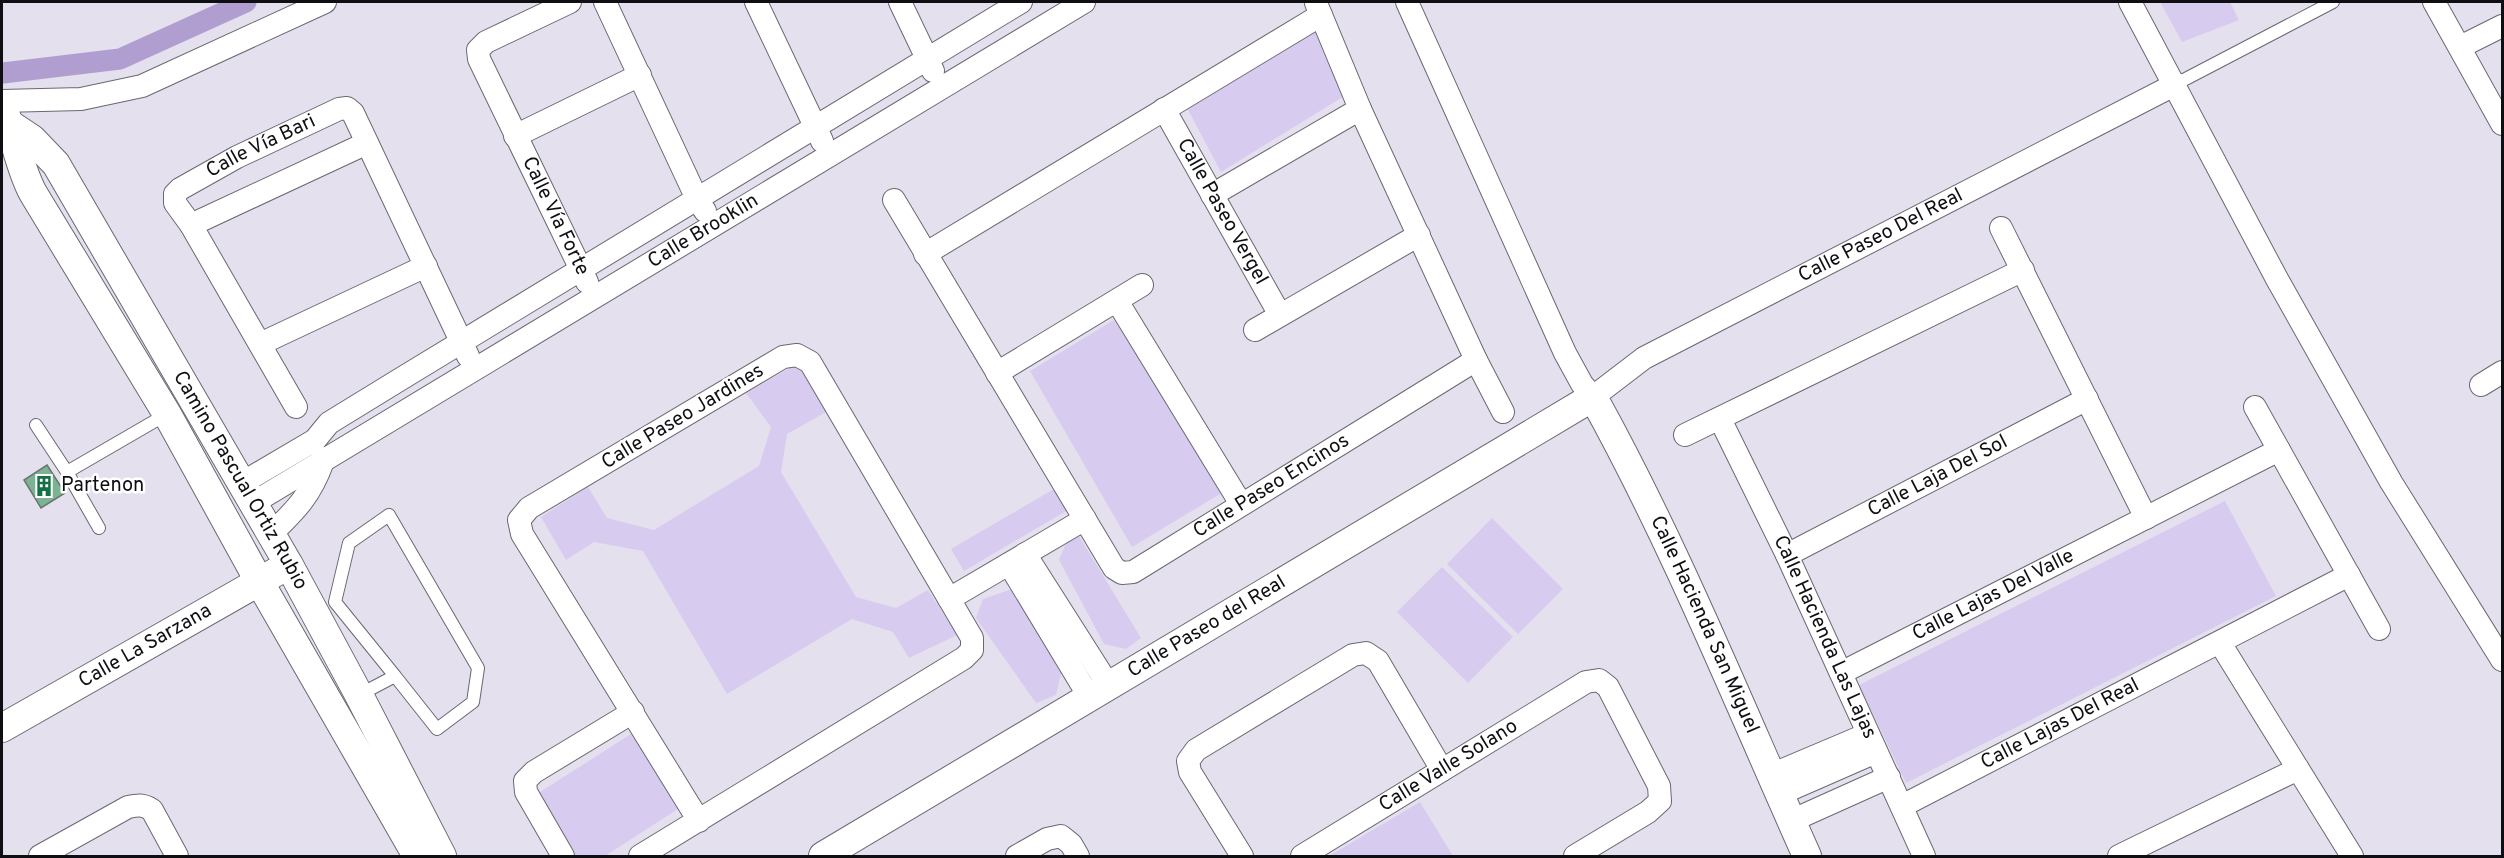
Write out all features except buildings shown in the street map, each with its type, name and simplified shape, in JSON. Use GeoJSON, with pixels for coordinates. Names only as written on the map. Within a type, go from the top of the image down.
{"type":"FeatureCollection","features":[{"type":"Feature","properties":{"kind":"street"},"geometry":{"type":"LineString","coordinates":[[4,115],[142,86],[326,2]]}},
{"type":"Feature","properties":{"kind":"street","name":"Calle Vía Forte"},"geometry":{"type":"LineString","coordinates":[[570,2],[486,42],[478,50],[479,59],[515,136],[580,270],[596,297]]}},
{"type":"Feature","properties":{"kind":"street"},"geometry":{"type":"LineString","coordinates":[[605,2],[697,199],[714,225]]}},
{"type":"Feature","properties":{"kind":"street"},"geometry":{"type":"LineString","coordinates":[[756,2],[829,156]]}},
{"type":"Feature","properties":{"kind":"street"},"geometry":{"type":"LineString","coordinates":[[900,2],[942,88]]}},
{"type":"Feature","properties":{"kind":"street","name":"Calle Brooklin"},"geometry":{"type":"LineString","coordinates":[[247,493],[315,440],[329,423],[1021,2]]}},
{"type":"Feature","properties":{"kind":"street","name":"Calle Brooklin"},"geometry":{"type":"LineString","coordinates":[[247,493],[323,461],[942,88],[1059,8],[1084,2]]}},
{"type":"Feature","properties":{"kind":"street"},"geometry":{"type":"LineString","coordinates":[[1407,2],[1565,353],[1582,384],[1593,398]]}},
{"type":"Feature","properties":{"kind":"street"},"geometry":{"type":"LineString","coordinates":[[2130,2],[2176,84],[2277,279],[2391,482],[2502,660]]}},
{"type":"Feature","properties":{"kind":"street"},"geometry":{"type":"LineString","coordinates":[[2434,2],[2502,124]]}},
{"type":"Feature","properties":{"kind":"street"},"geometry":{"type":"LineString","coordinates":[[925,254],[1164,109],[1318,8],[1360,109],[1476,360],[1503,412]]}},
{"type":"Feature","properties":{"kind":"street"},"geometry":{"type":"LineString","coordinates":[[2460,47],[2502,26]]}},
{"type":"Feature","properties":{"kind":"street","name":"Calle Vía Forte"},"geometry":{"type":"LineString","coordinates":[[515,136],[640,75]]}},
{"type":"Feature","properties":{"kind":"street","name":"Calle Paseo Del Real"},"geometry":{"type":"LineString","coordinates":[[1593,398],[1644,358],[2176,84]]}},
{"type":"Feature","properties":{"kind":"street","name":"Calle Vía Bari"},"geometry":{"type":"LineString","coordinates":[[296,407],[191,225],[175,203],[175,194],[237,157],[339,109],[347,108],[353,113],[474,368]]}},
{"type":"Feature","properties":{"kind":"street","name":"Calle Paseo Vergel"},"geometry":{"type":"LineString","coordinates":[[1164,109],[1280,315]]}},
{"type":"Feature","properties":{"kind":"street"},"geometry":{"type":"LineString","coordinates":[[1212,195],[1360,109]]}},
{"type":"Feature","properties":{"kind":"street","name":"Camino Pascual Ortiz Rubio"},"geometry":{"type":"LineString","coordinates":[[4,115],[56,164],[289,565],[442,856]]}},
{"type":"Feature","properties":{"kind":"street","name":"Camino Pascual Ortiz Rubio"},"geometry":{"type":"LineString","coordinates":[[4,115],[26,181],[167,414],[259,581],[417,856]]}},
{"type":"Feature","properties":{"kind":"street","name":"Calle Vía Bari"},"geometry":{"type":"LineString","coordinates":[[191,225],[367,143]]}},
{"type":"Feature","properties":{"kind":"street"},"geometry":{"type":"LineString","coordinates":[[26,181],[40,168],[56,164]]}},
{"type":"Feature","properties":{"kind":"street","name":"Calle Paseo Encinos"},"geometry":{"type":"LineString","coordinates":[[894,200],[1114,568],[1122,573],[1133,572],[1476,360]]}},
{"type":"Feature","properties":{"kind":"street"},"geometry":{"type":"LineString","coordinates":[[2001,228],[2146,518]]}},
{"type":"Feature","properties":{"kind":"street"},"geometry":{"type":"LineString","coordinates":[[1255,330],[1419,235]]}},
{"type":"Feature","properties":{"kind":"street"},"geometry":{"type":"LineString","coordinates":[[260,344],[426,266]]}},
{"type":"Feature","properties":{"kind":"street"},"geometry":{"type":"LineString","coordinates":[[1685,435],[2023,270]]}},
{"type":"Feature","properties":{"kind":"street"},"geometry":{"type":"LineString","coordinates":[[997,373],[1142,285]]}},
{"type":"Feature","properties":{"kind":"street"},"geometry":{"type":"LineString","coordinates":[[1117,301],[1240,504]]}},
{"type":"Feature","properties":{"kind":"street","name":"Calle Paseo Jardines"},"geometry":{"type":"LineString","coordinates":[[640,856],[699,821],[964,658],[972,650],[972,638],[810,362],[797,355],[783,357],[529,508],[519,520],[522,534],[699,821]]}},
{"type":"Feature","properties":{"kind":"street"},"geometry":{"type":"LineString","coordinates":[[2481,385],[2502,372]]}},
{"type":"Feature","properties":{"kind":"street","name":"Calle Paseo del Real"},"geometry":{"type":"LineString","coordinates":[[823,856],[1593,398]]}},
{"type":"Feature","properties":{"kind":"street","name":"Calle Hacienda San Miguel"},"geometry":{"type":"LineString","coordinates":[[1593,398],[1708,627],[1807,856]]}},
{"type":"Feature","properties":{"kind":"street","name":"Calle Laja Del Sol"},"geometry":{"type":"LineString","coordinates":[[1787,555],[2087,399]]}},
{"type":"Feature","properties":{"kind":"street"},"geometry":{"type":"LineString","coordinates":[[2255,407],[2379,630]]}},
{"type":"Feature","properties":{"kind":"street","name":"Calle Hacienda Las Lajas"},"geometry":{"type":"LineString","coordinates":[[1720,419],[1787,555],[1924,856]]}},
{"type":"Feature","properties":{"kind":"street"},"geometry":{"type":"LineString","coordinates":[[271,534],[300,507],[309,493],[323,461],[315,440]]}},
{"type":"Feature","properties":{"kind":"street","name":"Calle Lajas Del Valle"},"geometry":{"type":"LineString","coordinates":[[1841,673],[2278,450]]}},
{"type":"Feature","properties":{"kind":"street"},"geometry":{"type":"LineString","coordinates":[[949,599],[1085,519]]}},
{"type":"Feature","properties":{"kind":"street"},"geometry":{"type":"LineString","coordinates":[[1017,559],[1100,692]]}},
{"type":"Feature","properties":{"kind":"street","name":"Calle La Sarzana"},"geometry":{"type":"LineString","coordinates":[[2,728],[289,565]]}},
{"type":"Feature","properties":{"kind":"street","name":"Calle Lajas Del Real"},"geometry":{"type":"LineString","coordinates":[[1902,806],[2349,575]]}},
{"type":"Feature","properties":{"kind":"street"},"geometry":{"type":"LineString","coordinates":[[2220,643],[2352,856]]}},
{"type":"Feature","properties":{"kind":"street"},"geometry":{"type":"LineString","coordinates":[[1242,856],[1190,772],[1188,761],[1196,750],[1353,655],[1366,653],[1378,661],[1442,770]]}},
{"type":"Feature","properties":{"kind":"street","name":"Calle Valle Solano"},"geometry":{"type":"LineString","coordinates":[[1302,856],[1586,682],[1599,680],[1608,687],[1659,786],[1660,801],[1648,812],[1575,856]]}},
{"type":"Feature","properties":{"kind":"street"},"geometry":{"type":"LineString","coordinates":[[563,856],[526,792],[525,781],[534,772],[633,712]]}},
{"type":"Feature","properties":{"kind":"street"},"geometry":{"type":"LineString","coordinates":[[1775,784],[1872,743]]}},
{"type":"Feature","properties":{"kind":"street"},"geometry":{"type":"LineString","coordinates":[[2119,856],[2298,769]]}},
{"type":"Feature","properties":{"kind":"street"},"geometry":{"type":"LineString","coordinates":[[1791,821],[1889,777]]}},
{"type":"Feature","properties":{"kind":"street"},"geometry":{"type":"LineString","coordinates":[[40,856],[128,807],[145,805],[152,810],[177,856]]}},
{"type":"Feature","properties":{"kind":"street"},"geometry":{"type":"LineString","coordinates":[[1017,856],[1047,838],[1061,836],[1071,844],[1078,856]]}},
{"type":"Feature","properties":{"kind":"lane"},"geometry":{"type":"LineString","coordinates":[[2176,84],[2333,2]]}},
{"type":"Feature","properties":{"kind":"lane"},"geometry":{"type":"LineString","coordinates":[[67,472],[167,414]]}},
{"type":"Feature","properties":{"kind":"lane"},"geometry":{"type":"LineString","coordinates":[[36,425],[67,472],[99,528]]}},
{"type":"Feature","properties":{"kind":"lane"},"geometry":{"type":"LineString","coordinates":[[388,515],[478,668],[473,702],[437,729],[395,676],[335,602],[349,543],[388,515]]}},
{"type":"Feature","properties":{"kind":"lane"},"geometry":{"type":"LineString","coordinates":[[359,695],[395,676]]}},
{"type":"Feature","properties":{"kind":"shaded area"},"geometry":{"type":"Polygon","coordinates":[[[2160,2],[2230,2],[2239,20],[2182,42],[2160,2]]]}},
{"type":"Feature","properties":{"kind":"shaded area"},"geometry":{"type":"Polygon","coordinates":[[[1318,28],[1346,95],[1221,172],[1187,108],[1318,28]]]}},
{"type":"Feature","properties":{"kind":"shaded area"},"geometry":{"type":"Polygon","coordinates":[[[1114,320],[1225,491],[1132,547],[1030,371],[1114,320]]]}},
{"type":"Feature","properties":{"kind":"shaded area"},"geometry":{"type":"Polygon","coordinates":[[[797,364],[828,411],[787,434],[781,472],[856,597],[896,608],[928,590],[957,635],[909,658],[893,632],[852,619],[727,694],[643,551],[594,542],[566,560],[541,517],[588,487],[607,518],[654,530],[759,466],[771,427],[746,393],[797,364]]]}},
{"type":"Feature","properties":{"kind":"shaded area"},"geometry":{"type":"Polygon","coordinates":[[[1054,489],[1068,510],[964,571],[951,549],[1054,489]]]}},
{"type":"Feature","properties":{"kind":"shaded area"},"geometry":{"type":"Polygon","coordinates":[[[2225,501],[2276,596],[1906,783],[1859,685],[2225,501]]]}},
{"type":"Feature","properties":{"kind":"shaded area"},"geometry":{"type":"Polygon","coordinates":[[[1492,518],[1563,589],[1518,634],[1447,564],[1492,518]]]}},
{"type":"Feature","properties":{"kind":"shaded area"},"geometry":{"type":"Polygon","coordinates":[[[1079,536],[1141,638],[1126,649],[1104,644],[1059,560],[1066,543],[1079,536]]]}},
{"type":"Feature","properties":{"kind":"shaded area"},"geometry":{"type":"Polygon","coordinates":[[[1442,567],[1513,637],[1468,683],[1397,612],[1442,567]]]}},
{"type":"Feature","properties":{"kind":"shaded area"},"geometry":{"type":"Polygon","coordinates":[[[1012,589],[1061,673],[1056,695],[1036,703],[976,618],[983,599],[1012,589]]]}},
{"type":"Feature","properties":{"kind":"shaded area"},"geometry":{"type":"Polygon","coordinates":[[[631,734],[681,807],[605,856],[572,856],[537,794],[631,734]]]}},
{"type":"Feature","properties":{"kind":"shaded area"},"geometry":{"type":"Polygon","coordinates":[[[1420,802],[1453,856],[1329,856],[1420,802]]]}},
{"type":"Feature","properties":{"kind":"waterway"},"geometry":{"type":"LineString","coordinates":[[3,73],[120,59],[246,2]]}},
{"type":"Feature","properties":{"kind":"place","name":"Partenon"},"geometry":{"type":"Point","coordinates":[44,486]}}]}
